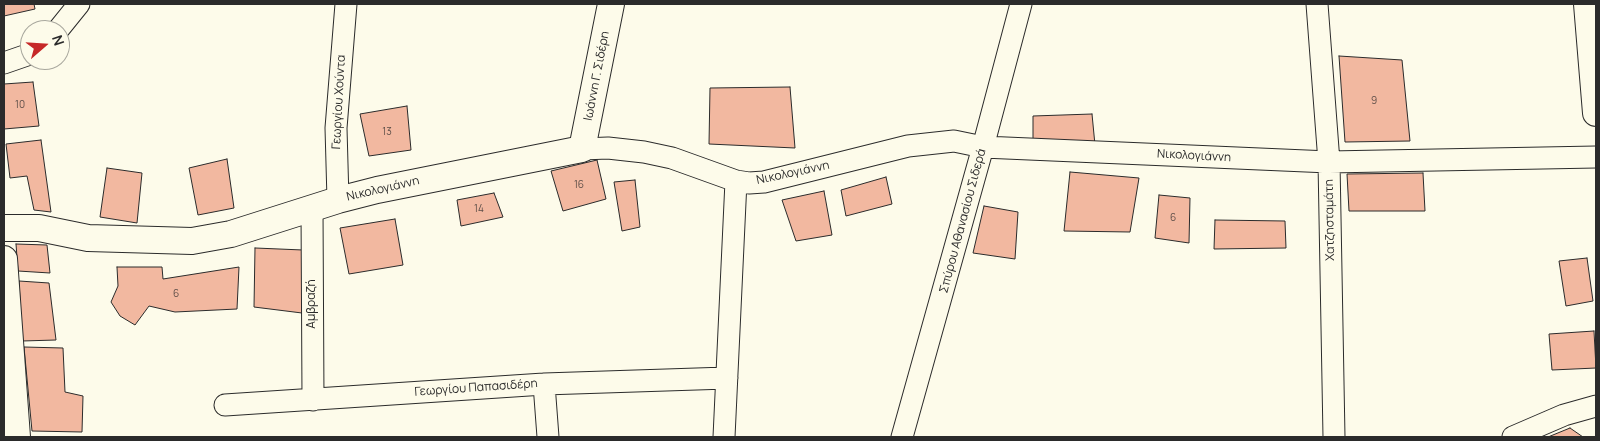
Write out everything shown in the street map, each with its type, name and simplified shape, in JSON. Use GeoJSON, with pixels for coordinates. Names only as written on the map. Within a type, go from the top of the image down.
{"type":"FeatureCollection","features":[{"type":"Feature","properties":{"kind":"street"},"geometry":{"type":"LineString","coordinates":[[66,20],[79,4]]}},
{"type":"Feature","properties":{"kind":"street","name":"Γεωργίου Χούντα"},"geometry":{"type":"LineString","coordinates":[[338,200],[336,128],[346,4]]}},
{"type":"Feature","properties":{"kind":"street","name":"Ιωάννη Γ. Σιδέρη"},"geometry":{"type":"LineString","coordinates":[[582,149],[612,4]]}},
{"type":"Feature","properties":{"kind":"street","name":"Σπύρου Αθανασίου Σιδερά"},"geometry":{"type":"LineString","coordinates":[[902,437],[1021,4]]}},
{"type":"Feature","properties":{"kind":"street","name":"Χατζησταμάτη"},"geometry":{"type":"LineString","coordinates":[[1317,4],[1329,162],[1334,437]]}},
{"type":"Feature","properties":{"kind":"street"},"geometry":{"type":"LineString","coordinates":[[1587,4],[1596,113]]}},
{"type":"Feature","properties":{"kind":"street"},"geometry":{"type":"LineString","coordinates":[[4,63],[20,57]]}},
{"type":"Feature","properties":{"kind":"street","name":"Νικολογιάννη"},"geometry":{"type":"LineString","coordinates":[[4,228],[40,228],[97,238],[192,241],[231,234],[338,200],[431,178],[582,149],[608,148],[644,152],[672,158],[736,181],[749,183],[764,182],[908,146],[954,141],[983,147],[1329,162],[1596,157]]}},
{"type":"Feature","properties":{"kind":"street"},"geometry":{"type":"LineString","coordinates":[[724,437],[736,181]]}},
{"type":"Feature","properties":{"kind":"street","name":"Αμβραζή"},"geometry":{"type":"LineString","coordinates":[[312,209],[313,400]]}},
{"type":"Feature","properties":{"kind":"street"},"geometry":{"type":"LineString","coordinates":[[4,259],[17,437]]}},
{"type":"Feature","properties":{"kind":"street","name":"Γεωργίου Παπασιδέρη"},"geometry":{"type":"LineString","coordinates":[[225,405],[544,384],[727,378]]}},
{"type":"Feature","properties":{"kind":"street"},"geometry":{"type":"LineString","coordinates":[[544,384],[548,437]]}},
{"type":"Feature","properties":{"kind":"street"},"geometry":{"type":"LineString","coordinates":[[1513,437],[1564,416],[1596,406]]}},
{"type":"Feature","properties":{"kind":"building"},"geometry":{"type":"Polygon","coordinates":[[[4,4],[34,4],[35,9],[4,16],[4,4]]]}},
{"type":"Feature","properties":{"kind":"building"},"geometry":{"type":"Polygon","coordinates":[[[1339,56],[1402,60],[1410,141],[1345,142],[1339,56]]]}},
{"type":"Feature","properties":{"kind":"building"},"geometry":{"type":"Polygon","coordinates":[[[33,82],[39,126],[4,129],[4,84],[33,82]]]}},
{"type":"Feature","properties":{"kind":"building"},"geometry":{"type":"Polygon","coordinates":[[[790,87],[795,148],[709,144],[710,88],[790,87]]]}},
{"type":"Feature","properties":{"kind":"building"},"geometry":{"type":"Polygon","coordinates":[[[407,106],[411,150],[369,156],[360,114],[407,106]]]}},
{"type":"Feature","properties":{"kind":"building"},"geometry":{"type":"Polygon","coordinates":[[[1092,114],[1095,145],[1033,142],[1033,116],[1092,114]]]}},
{"type":"Feature","properties":{"kind":"building"},"geometry":{"type":"Polygon","coordinates":[[[41,140],[51,212],[34,210],[27,176],[10,178],[6,144],[41,140]]]}},
{"type":"Feature","properties":{"kind":"building"},"geometry":{"type":"Polygon","coordinates":[[[227,159],[234,208],[198,215],[189,168],[227,159]]]}},
{"type":"Feature","properties":{"kind":"building"},"geometry":{"type":"Polygon","coordinates":[[[597,160],[606,199],[563,211],[551,171],[597,160]]]}},
{"type":"Feature","properties":{"kind":"building"},"geometry":{"type":"Polygon","coordinates":[[[107,168],[142,173],[137,223],[100,217],[107,168]]]}},
{"type":"Feature","properties":{"kind":"building"},"geometry":{"type":"Polygon","coordinates":[[[1070,172],[1139,178],[1130,232],[1064,231],[1070,172]]]}},
{"type":"Feature","properties":{"kind":"building"},"geometry":{"type":"Polygon","coordinates":[[[1423,173],[1425,211],[1349,211],[1347,174],[1423,173]]]}},
{"type":"Feature","properties":{"kind":"building"},"geometry":{"type":"Polygon","coordinates":[[[886,177],[892,204],[846,216],[841,190],[886,177]]]}},
{"type":"Feature","properties":{"kind":"building"},"geometry":{"type":"Polygon","coordinates":[[[635,180],[640,227],[622,231],[614,182],[635,180]]]}},
{"type":"Feature","properties":{"kind":"building"},"geometry":{"type":"Polygon","coordinates":[[[824,191],[832,235],[796,241],[782,200],[824,191]]]}},
{"type":"Feature","properties":{"kind":"building"},"geometry":{"type":"Polygon","coordinates":[[[494,193],[503,217],[461,226],[457,200],[494,193]]]}},
{"type":"Feature","properties":{"kind":"building"},"geometry":{"type":"Polygon","coordinates":[[[1159,195],[1190,198],[1189,243],[1155,238],[1159,195]]]}},
{"type":"Feature","properties":{"kind":"building"},"geometry":{"type":"Polygon","coordinates":[[[984,206],[1018,212],[1015,259],[973,253],[984,206]]]}},
{"type":"Feature","properties":{"kind":"building"},"geometry":{"type":"Polygon","coordinates":[[[395,219],[403,265],[349,274],[340,228],[395,219]]]}},
{"type":"Feature","properties":{"kind":"building"},"geometry":{"type":"Polygon","coordinates":[[[1215,220],[1285,221],[1286,248],[1214,249],[1215,220]]]}},
{"type":"Feature","properties":{"kind":"building"},"geometry":{"type":"Polygon","coordinates":[[[16,244],[47,245],[50,273],[18,271],[16,244]]]}},
{"type":"Feature","properties":{"kind":"building"},"geometry":{"type":"Polygon","coordinates":[[[255,248],[303,250],[302,313],[254,307],[255,248]]]}},
{"type":"Feature","properties":{"kind":"building"},"geometry":{"type":"Polygon","coordinates":[[[1587,258],[1593,301],[1566,306],[1559,261],[1587,258]]]}},
{"type":"Feature","properties":{"kind":"building"},"geometry":{"type":"Polygon","coordinates":[[[117,267],[162,267],[163,279],[239,267],[237,309],[175,312],[149,306],[135,325],[120,316],[111,302],[118,286],[117,267]]]}},
{"type":"Feature","properties":{"kind":"building"},"geometry":{"type":"Polygon","coordinates":[[[19,281],[49,283],[56,340],[22,341],[19,281]]]}},
{"type":"Feature","properties":{"kind":"building"},"geometry":{"type":"Polygon","coordinates":[[[1594,331],[1596,368],[1552,370],[1549,334],[1594,331]]]}},
{"type":"Feature","properties":{"kind":"building"},"geometry":{"type":"Polygon","coordinates":[[[24,347],[63,348],[65,392],[83,396],[82,432],[32,431],[24,347]]]}},
{"type":"Feature","properties":{"kind":"building"},"geometry":{"type":"Polygon","coordinates":[[[1570,428],[1583,437],[1548,437],[1570,428]]]}}]}
